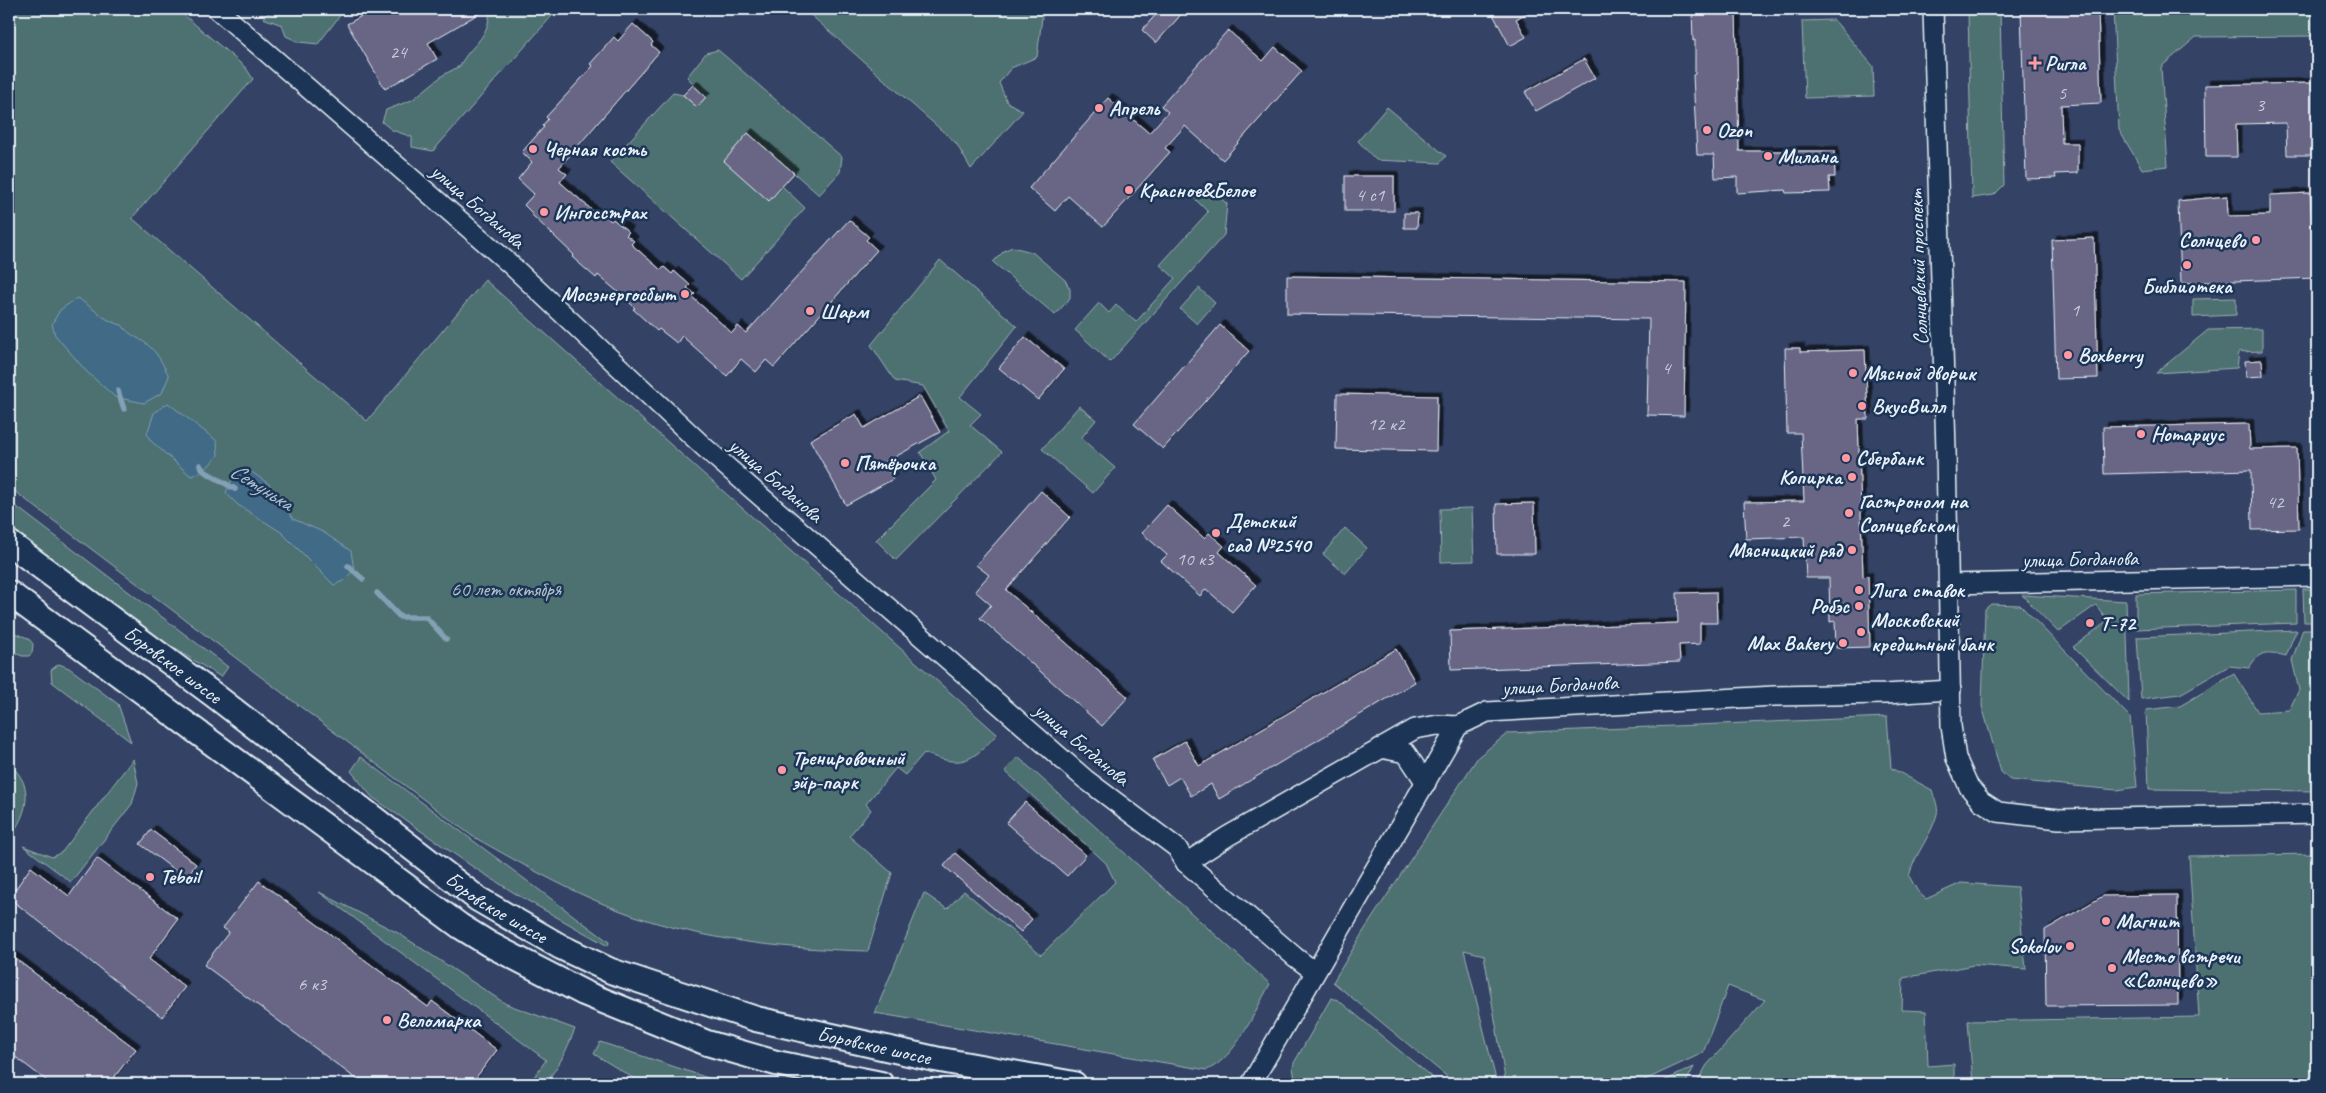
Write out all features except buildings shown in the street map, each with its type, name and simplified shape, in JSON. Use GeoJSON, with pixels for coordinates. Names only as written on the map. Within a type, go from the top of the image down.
{"type":"FeatureCollection","features":[{"type":"Feature","properties":{"kind":"main road","name":"Боровское шоссе"},"geometry":{"type":"LineString","coordinates":[[9,543],[214,695],[478,899],[570,952],[611,971],[746,1017],[935,1059],[1074,1084]]}},
{"type":"Feature","properties":{"kind":"main road","name":"Боровское шоссе"},"geometry":{"type":"LineString","coordinates":[[9,593],[460,926],[489,944],[584,993],[707,1043],[776,1063],[882,1084]]}},
{"type":"Feature","properties":{"kind":"street","name":"улица Богданова"},"geometry":{"type":"LineString","coordinates":[[217,9],[510,264],[704,447],[1085,779],[1177,848],[1186,863],[1315,972]]}},
{"type":"Feature","properties":{"kind":"street","name":"Солнцевский проспект"},"geometry":{"type":"LineString","coordinates":[[1933,9],[1949,584]]}},
{"type":"Feature","properties":{"kind":"street","name":"улица Богданова"},"geometry":{"type":"LineString","coordinates":[[1949,584],[2317,576]]}},
{"type":"Feature","properties":{"kind":"street"},"geometry":{"type":"LineString","coordinates":[[1949,584],[1951,726],[1956,758],[1968,787],[1981,801],[1998,812],[2059,819],[2317,814]]}},
{"type":"Feature","properties":{"kind":"street","name":"улица Богданова"},"geometry":{"type":"LineString","coordinates":[[1458,726],[1487,712],[1774,696],[1885,694],[1951,690]]}},
{"type":"Feature","properties":{"kind":"street"},"geometry":{"type":"LineString","coordinates":[[1186,863],[1228,836],[1415,729],[1438,725],[1458,726],[1251,1084]]}},
{"type":"Feature","properties":{"kind":"street"},"geometry":{"type":"LineString","coordinates":[[1380,748],[1406,753],[1426,783]]}},
{"type":"Feature","properties":{"kind":"green space","name":"60 лет октября"},"geometry":{"type":"Polygon","coordinates":[[[9,9],[177,9],[246,68],[253,79],[132,218],[367,421],[485,280],[997,734],[980,751],[965,760],[947,760],[924,753],[905,775],[896,768],[866,804],[871,810],[849,836],[892,873],[868,951],[767,945],[668,926],[592,899],[519,862],[472,836],[9,487],[9,9]]]}},
{"type":"Feature","properties":{"kind":"green space"},"geometry":{"type":"Polygon","coordinates":[[[272,9],[345,9],[318,44],[299,42],[286,36],[282,25],[263,18],[272,9]]]}},
{"type":"Feature","properties":{"kind":"green space"},"geometry":{"type":"Polygon","coordinates":[[[491,9],[558,9],[433,151],[412,147],[412,137],[392,130],[382,122],[386,110],[412,100],[443,75],[460,66],[483,34],[488,24],[491,9]]]}},
{"type":"Feature","properties":{"kind":"green space"},"geometry":{"type":"Polygon","coordinates":[[[804,9],[1043,9],[1037,57],[1011,68],[999,83],[1007,102],[1023,111],[971,169],[956,143],[804,9]]]}},
{"type":"Feature","properties":{"kind":"green space"},"geometry":{"type":"Polygon","coordinates":[[[1968,9],[2000,9],[2004,185],[1994,195],[1972,198],[1968,9]]]}},
{"type":"Feature","properties":{"kind":"green space"},"geometry":{"type":"Polygon","coordinates":[[[2113,9],[2317,9],[2317,36],[2196,37],[2161,67],[2168,166],[2142,169],[2119,130],[2113,9]]]}},
{"type":"Feature","properties":{"kind":"green space"},"geometry":{"type":"Polygon","coordinates":[[[1834,20],[1873,66],[1874,96],[1805,98],[1802,21],[1834,20]]]}},
{"type":"Feature","properties":{"kind":"green space"},"geometry":{"type":"Polygon","coordinates":[[[718,50],[842,157],[840,172],[819,195],[794,173],[782,186],[805,208],[741,279],[610,162],[673,93],[683,95],[697,107],[706,97],[687,77],[706,53],[718,50]]]}},
{"type":"Feature","properties":{"kind":"green space"},"geometry":{"type":"Polygon","coordinates":[[[1387,107],[1446,156],[1440,163],[1376,160],[1358,141],[1387,107]]]}},
{"type":"Feature","properties":{"kind":"green space"},"geometry":{"type":"Polygon","coordinates":[[[1206,184],[1227,204],[1224,235],[1110,362],[1075,330],[1099,303],[1109,313],[1116,305],[1136,322],[1175,278],[1160,265],[1208,212],[1193,197],[1206,184]]]}},
{"type":"Feature","properties":{"kind":"green space"},"geometry":{"type":"Polygon","coordinates":[[[1012,247],[1032,252],[1065,280],[1070,289],[1070,298],[1055,315],[993,262],[1004,251],[1012,247]]]}},
{"type":"Feature","properties":{"kind":"green space"},"geometry":{"type":"Polygon","coordinates":[[[940,260],[1017,326],[960,397],[981,414],[970,425],[1002,452],[896,560],[876,540],[936,480],[920,452],[949,431],[923,386],[895,381],[871,345],[940,260]]]}},
{"type":"Feature","properties":{"kind":"green space"},"geometry":{"type":"Polygon","coordinates":[[[1199,288],[1215,303],[1197,324],[1180,309],[1199,288]]]}},
{"type":"Feature","properties":{"kind":"green space"},"geometry":{"type":"Polygon","coordinates":[[[2236,298],[2236,315],[2193,317],[2193,299],[2236,298]]]}},
{"type":"Feature","properties":{"kind":"green space"},"geometry":{"type":"Polygon","coordinates":[[[2262,329],[2262,351],[2239,352],[2237,368],[2156,373],[2208,330],[2262,329]]]}},
{"type":"Feature","properties":{"kind":"green space"},"geometry":{"type":"Polygon","coordinates":[[[1079,406],[1096,420],[1081,438],[1115,468],[1093,493],[1042,449],[1079,406]]]}},
{"type":"Feature","properties":{"kind":"green space"},"geometry":{"type":"Polygon","coordinates":[[[9,501],[228,667],[221,677],[113,608],[9,532],[9,501]]]}},
{"type":"Feature","properties":{"kind":"green space"},"geometry":{"type":"Polygon","coordinates":[[[1472,508],[1474,561],[1441,562],[1440,509],[1472,508]]]}},
{"type":"Feature","properties":{"kind":"green space"},"geometry":{"type":"Polygon","coordinates":[[[1345,528],[1367,548],[1345,574],[1323,554],[1345,528]]]}},
{"type":"Feature","properties":{"kind":"green space"},"geometry":{"type":"Polygon","coordinates":[[[2303,589],[2317,589],[2317,622],[2304,622],[2303,589]]]}},
{"type":"Feature","properties":{"kind":"green space"},"geometry":{"type":"Polygon","coordinates":[[[2296,590],[2296,623],[2136,629],[2136,594],[2296,590]]]}},
{"type":"Feature","properties":{"kind":"green space"},"geometry":{"type":"Polygon","coordinates":[[[2022,595],[2126,601],[2129,702],[2073,647],[2108,621],[2096,605],[2058,632],[2022,595]]]}},
{"type":"Feature","properties":{"kind":"green space"},"geometry":{"type":"Polygon","coordinates":[[[1991,604],[2020,605],[2130,717],[2137,787],[2117,790],[2010,780],[2001,772],[1982,706],[1985,609],[1991,604]]]}},
{"type":"Feature","properties":{"kind":"green space"},"geometry":{"type":"Polygon","coordinates":[[[2303,629],[2317,629],[2317,791],[2149,789],[2146,710],[2180,706],[2234,674],[2258,712],[2289,710],[2299,690],[2292,660],[2303,629]]]}},
{"type":"Feature","properties":{"kind":"green space"},"geometry":{"type":"Polygon","coordinates":[[[2296,630],[2286,656],[2264,653],[2249,668],[2229,666],[2180,694],[2141,699],[2137,637],[2296,630]]]}},
{"type":"Feature","properties":{"kind":"green space"},"geometry":{"type":"Polygon","coordinates":[[[14,633],[28,638],[33,644],[32,653],[29,656],[22,656],[9,650],[9,640],[14,633]]]}},
{"type":"Feature","properties":{"kind":"green space"},"geometry":{"type":"Polygon","coordinates":[[[59,664],[69,668],[118,704],[131,742],[52,682],[51,670],[59,664]]]}},
{"type":"Feature","properties":{"kind":"green space"},"geometry":{"type":"Polygon","coordinates":[[[1887,717],[1891,768],[1932,790],[1937,805],[1935,822],[1915,860],[1909,876],[1918,892],[1926,899],[1961,883],[2017,887],[2026,969],[1974,965],[1903,978],[1902,1010],[1926,1011],[1928,1066],[1954,1064],[1954,1084],[1696,1084],[1707,1065],[1765,1000],[1728,986],[1703,1053],[1636,1084],[1506,1084],[1484,955],[1464,950],[1497,1084],[1456,1084],[1333,982],[1363,932],[1478,757],[1508,733],[1887,717]]]}},
{"type":"Feature","properties":{"kind":"green space"},"geometry":{"type":"Polygon","coordinates":[[[361,757],[609,942],[608,946],[521,897],[473,867],[372,797],[351,771],[361,757]]]}},
{"type":"Feature","properties":{"kind":"green space"},"geometry":{"type":"Polygon","coordinates":[[[1018,757],[1270,984],[1244,1033],[1218,1064],[1207,1070],[875,1013],[924,893],[947,909],[964,891],[1041,955],[1115,882],[1106,863],[1005,771],[1018,757]]]}},
{"type":"Feature","properties":{"kind":"green space"},"geometry":{"type":"Polygon","coordinates":[[[133,759],[138,783],[132,804],[71,882],[23,846],[52,857],[62,852],[133,759]]]}},
{"type":"Feature","properties":{"kind":"green space"},"geometry":{"type":"Polygon","coordinates":[[[9,764],[21,778],[26,794],[24,811],[16,828],[9,823],[9,764]]]}},
{"type":"Feature","properties":{"kind":"green space"},"geometry":{"type":"Polygon","coordinates":[[[2317,854],[2317,1084],[1973,1084],[1968,1021],[2199,1017],[2189,856],[2317,854]]]}},
{"type":"Feature","properties":{"kind":"green space"},"geometry":{"type":"Polygon","coordinates":[[[319,892],[398,933],[506,1004],[575,1029],[562,1058],[550,1077],[544,1084],[529,1084],[546,1060],[319,892]]]}},
{"type":"Feature","properties":{"kind":"green space"},"geometry":{"type":"Polygon","coordinates":[[[1331,998],[1338,1000],[1440,1084],[1296,1084],[1294,1063],[1331,998]]]}},
{"type":"Feature","properties":{"kind":"green space"},"geometry":{"type":"Polygon","coordinates":[[[600,1042],[726,1084],[643,1084],[594,1054],[600,1042]]]}},
{"type":"Feature","properties":{"kind":"green space"},"geometry":{"type":"Polygon","coordinates":[[[1694,1067],[1685,1084],[1657,1084],[1694,1067]]]}},
{"type":"Feature","properties":{"kind":"water"},"geometry":{"type":"Polygon","coordinates":[[[77,298],[110,321],[122,325],[129,333],[147,344],[154,351],[169,376],[162,393],[144,403],[115,397],[87,372],[55,335],[52,324],[60,310],[77,298]]]}},
{"type":"Feature","properties":{"kind":"water"},"geometry":{"type":"Polygon","coordinates":[[[168,403],[217,441],[218,455],[204,471],[191,476],[151,441],[147,434],[154,413],[168,403]]]}},
{"type":"Feature","properties":{"kind":"water"},"geometry":{"type":"Polygon","coordinates":[[[247,469],[269,484],[293,519],[323,532],[351,551],[354,570],[343,581],[334,585],[281,532],[238,505],[226,493],[234,475],[247,469]]]}},
{"type":"Feature","properties":{"kind":"waterway","name":"Сетунька"},"geometry":{"type":"LineString","coordinates":[[118,391],[124,409]]}},
{"type":"Feature","properties":{"kind":"waterway","name":"Сетунька"},"geometry":{"type":"LineString","coordinates":[[200,465],[204,471],[235,489]]}},
{"type":"Feature","properties":{"kind":"waterway","name":"Сетунька"},"geometry":{"type":"LineString","coordinates":[[348,566],[363,579]]}},
{"type":"Feature","properties":{"kind":"waterway","name":"Сетунька"},"geometry":{"type":"LineString","coordinates":[[377,593],[400,617],[426,617],[446,639]]}},
{"type":"Feature","properties":{"kind":"place","name":"Ригла"},"geometry":{"type":"Point","coordinates":[2035,63]}},
{"type":"Feature","properties":{"kind":"place","name":"Апрель"},"geometry":{"type":"Point","coordinates":[1099,108]}},
{"type":"Feature","properties":{"kind":"place","name":"Ozon"},"geometry":{"type":"Point","coordinates":[1707,130]}},
{"type":"Feature","properties":{"kind":"place","name":"Черная кость"},"geometry":{"type":"Point","coordinates":[533,149]}},
{"type":"Feature","properties":{"kind":"place","name":"Милана"},"geometry":{"type":"Point","coordinates":[1768,156]}},
{"type":"Feature","properties":{"kind":"place","name":"Красное&Белое"},"geometry":{"type":"Point","coordinates":[1129,190]}},
{"type":"Feature","properties":{"kind":"place","name":"Ингосстрах"},"geometry":{"type":"Point","coordinates":[544,212]}},
{"type":"Feature","properties":{"kind":"place","name":"Солнцево"},"geometry":{"type":"Point","coordinates":[2256,240]}},
{"type":"Feature","properties":{"kind":"place","name":"Библиотека"},"geometry":{"type":"Point","coordinates":[2187,265]}},
{"type":"Feature","properties":{"kind":"place","name":"Мосэнергосбыт"},"geometry":{"type":"Point","coordinates":[685,294]}},
{"type":"Feature","properties":{"kind":"place","name":"Шарм"},"geometry":{"type":"Point","coordinates":[810,311]}},
{"type":"Feature","properties":{"kind":"place","name":"Boxberry"},"geometry":{"type":"Point","coordinates":[2068,355]}},
{"type":"Feature","properties":{"kind":"place","name":"Мясной дворик"},"geometry":{"type":"Point","coordinates":[1853,373]}},
{"type":"Feature","properties":{"kind":"place","name":"ВкусВилл"},"geometry":{"type":"Point","coordinates":[1862,406]}},
{"type":"Feature","properties":{"kind":"place","name":"Нотариус"},"geometry":{"type":"Point","coordinates":[2141,434]}},
{"type":"Feature","properties":{"kind":"place","name":"Сбербанк"},"geometry":{"type":"Point","coordinates":[1846,458]}},
{"type":"Feature","properties":{"kind":"place","name":"Пятёрочка"},"geometry":{"type":"Point","coordinates":[845,463]}},
{"type":"Feature","properties":{"kind":"place","name":"Копирка"},"geometry":{"type":"Point","coordinates":[1852,477]}},
{"type":"Feature","properties":{"kind":"place","name":"Гастроном на Солнцевском"},"geometry":{"type":"Point","coordinates":[1849,513]}},
{"type":"Feature","properties":{"kind":"place","name":"Детский сад №2540"},"geometry":{"type":"Point","coordinates":[1216,533]}},
{"type":"Feature","properties":{"kind":"place","name":"Мясницкий ряд"},"geometry":{"type":"Point","coordinates":[1852,550]}},
{"type":"Feature","properties":{"kind":"place","name":"Лига ставок"},"geometry":{"type":"Point","coordinates":[1859,590]}},
{"type":"Feature","properties":{"kind":"place","name":"Робэс"},"geometry":{"type":"Point","coordinates":[1859,606]}},
{"type":"Feature","properties":{"kind":"place","name":"Т-72"},"geometry":{"type":"Point","coordinates":[2090,623]}},
{"type":"Feature","properties":{"kind":"place","name":"Московский кредитный банк"},"geometry":{"type":"Point","coordinates":[1861,632]}},
{"type":"Feature","properties":{"kind":"place","name":"Max Bakery"},"geometry":{"type":"Point","coordinates":[1843,643]}},
{"type":"Feature","properties":{"kind":"place","name":"Тренировочный эйр-парк"},"geometry":{"type":"Point","coordinates":[782,770]}},
{"type":"Feature","properties":{"kind":"place","name":"Teboil"},"geometry":{"type":"Point","coordinates":[150,877]}},
{"type":"Feature","properties":{"kind":"place","name":"Магнит"},"geometry":{"type":"Point","coordinates":[2106,921]}},
{"type":"Feature","properties":{"kind":"place","name":"Sokolov"},"geometry":{"type":"Point","coordinates":[2070,946]}},
{"type":"Feature","properties":{"kind":"place","name":"Место встречи «Солнцево»"},"geometry":{"type":"Point","coordinates":[2112,968]}},
{"type":"Feature","properties":{"kind":"place","name":"Веломарка"},"geometry":{"type":"Point","coordinates":[387,1020]}}]}
